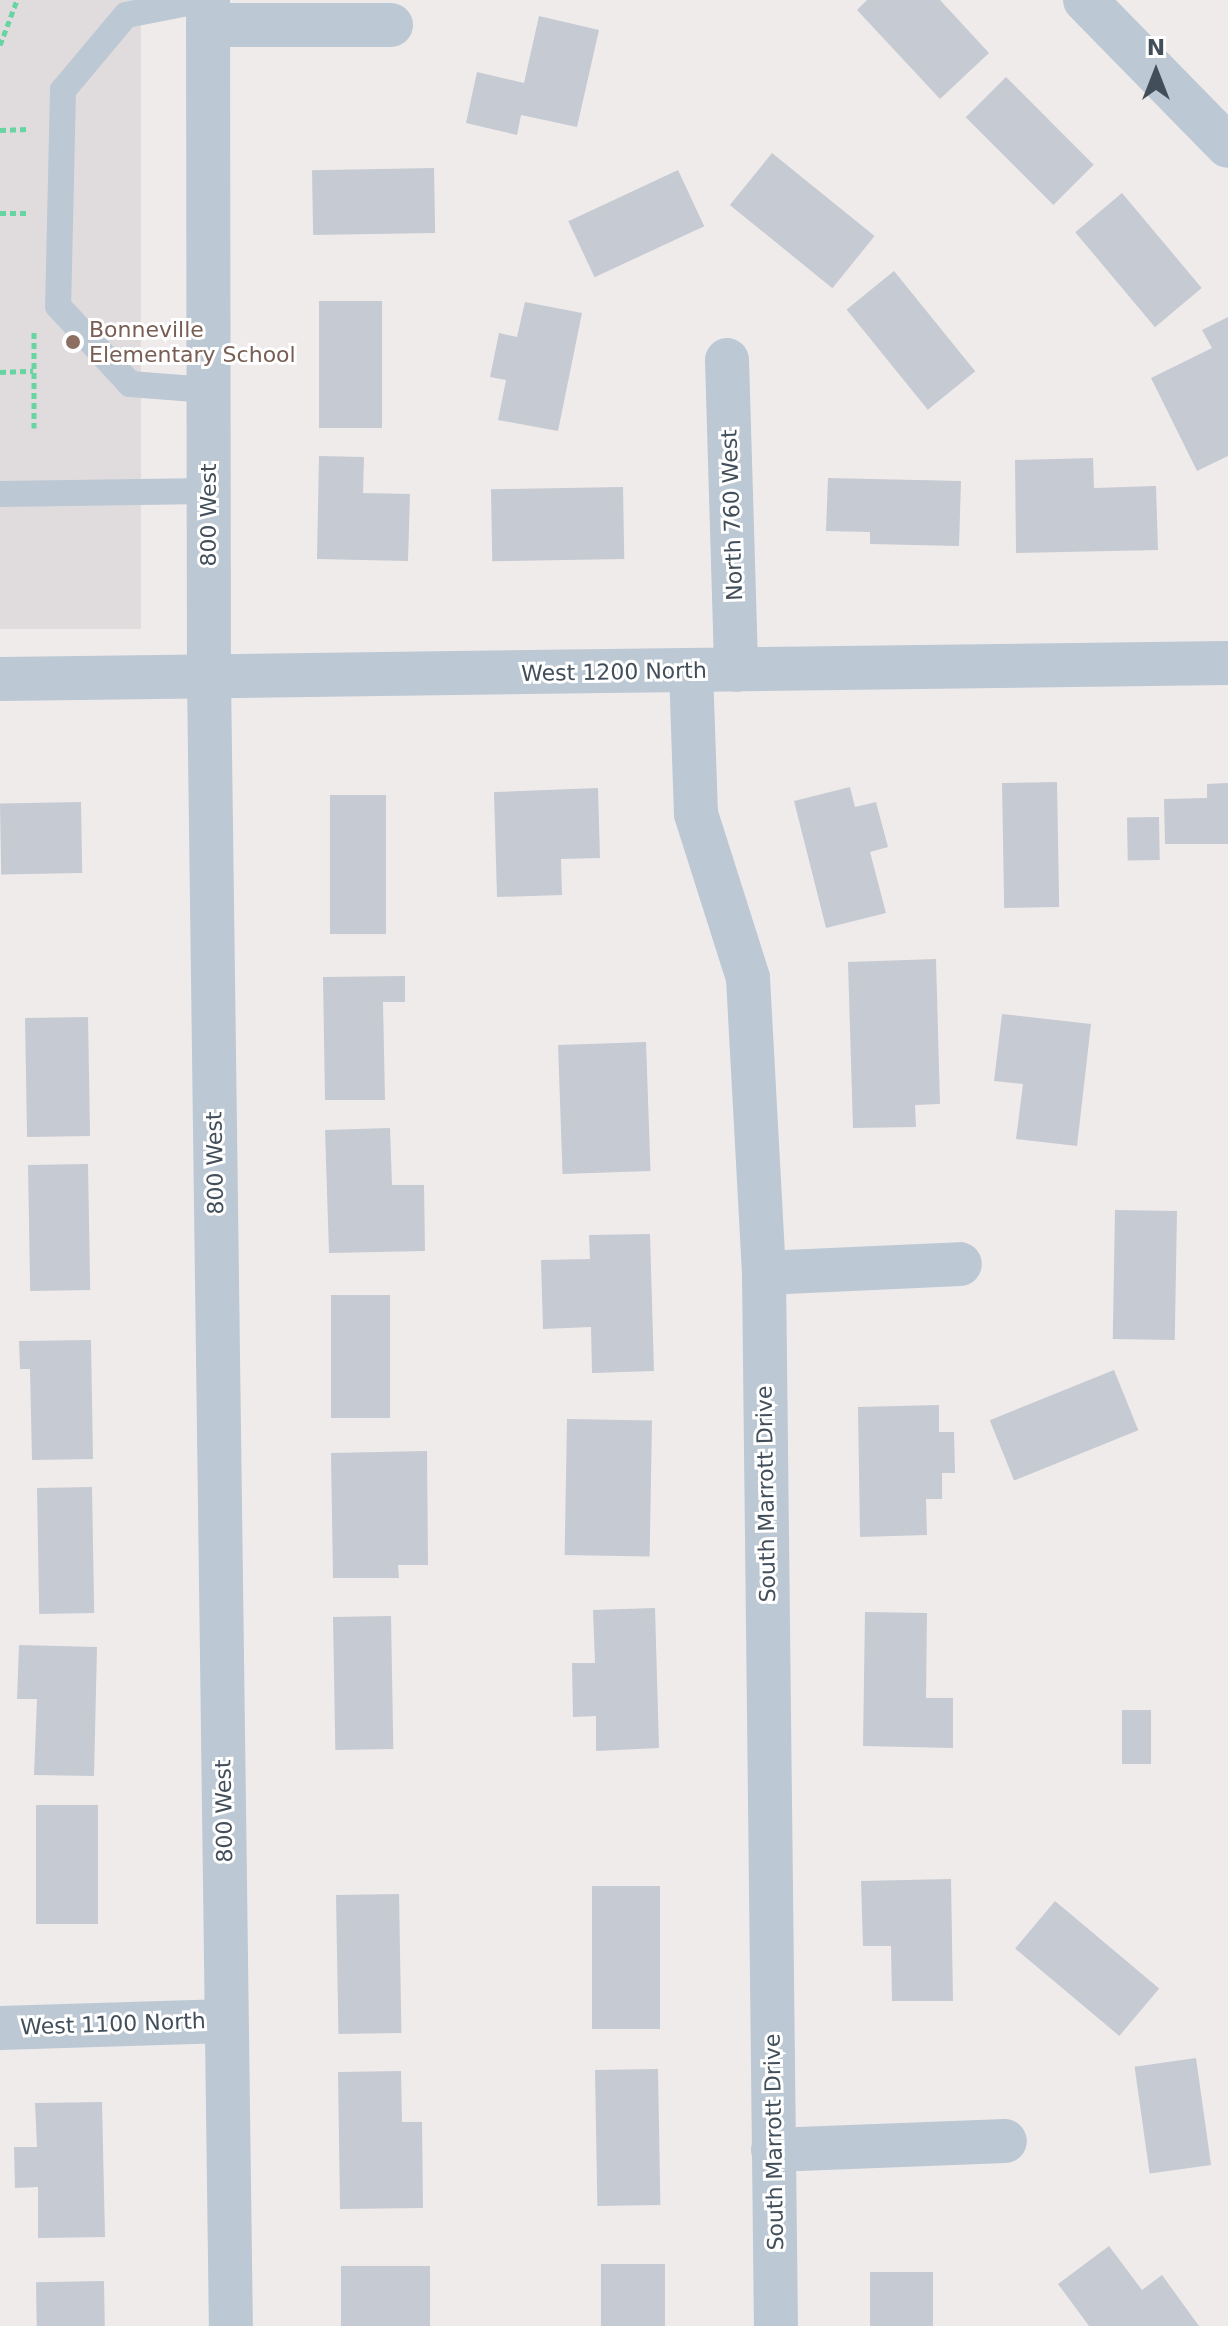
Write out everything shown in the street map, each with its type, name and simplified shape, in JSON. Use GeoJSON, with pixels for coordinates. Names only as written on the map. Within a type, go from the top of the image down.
{"type":"FeatureCollection","features":[{"type":"Feature","properties":{"kind":"street"},"geometry":{"type":"LineString","coordinates":[[1085,0],[1228,146]]}},
{"type":"Feature","properties":{"kind":"street"},"geometry":{"type":"LineString","coordinates":[[206,8],[391,25]]}},
{"type":"Feature","properties":{"kind":"street","name":"800 West"},"geometry":{"type":"LineString","coordinates":[[206,8],[209,677],[231,2326]]}},
{"type":"Feature","properties":{"kind":"street","name":"North 760 West"},"geometry":{"type":"LineString","coordinates":[[727,360],[736,670]]}},
{"type":"Feature","properties":{"kind":"street","name":"West 1200 North"},"geometry":{"type":"LineString","coordinates":[[0,679],[1228,663]]}},
{"type":"Feature","properties":{"kind":"street","name":"South Marrott Drive"},"geometry":{"type":"LineString","coordinates":[[691,671],[696,814],[748,978],[764,1273],[776,2326]]}},
{"type":"Feature","properties":{"kind":"street"},"geometry":{"type":"LineString","coordinates":[[764,1273],[960,1264]]}},
{"type":"Feature","properties":{"kind":"street","name":"West 1100 North"},"geometry":{"type":"LineString","coordinates":[[0,2028],[226,2021]]}},
{"type":"Feature","properties":{"kind":"street"},"geometry":{"type":"LineString","coordinates":[[773,2150],[1005,2141]]}},
{"type":"Feature","properties":{"kind":"lane"},"geometry":{"type":"LineString","coordinates":[[206,8],[126,15],[63,90],[58,306],[130,384],[208,390]]}},
{"type":"Feature","properties":{"kind":"lane"},"geometry":{"type":"LineString","coordinates":[[0,494],[208,491]]}},
{"type":"Feature","properties":{"kind":"path"},"geometry":{"type":"LineString","coordinates":[[0,45],[17,0]]}},
{"type":"Feature","properties":{"kind":"path"},"geometry":{"type":"LineString","coordinates":[[0,130],[31,129]]}},
{"type":"Feature","properties":{"kind":"path"},"geometry":{"type":"LineString","coordinates":[[0,213],[32,213]]}},
{"type":"Feature","properties":{"kind":"path"},"geometry":{"type":"LineString","coordinates":[[34,326],[34,428]]}},
{"type":"Feature","properties":{"kind":"path"},"geometry":{"type":"LineString","coordinates":[[0,372],[33,371]]}},
{"type":"Feature","properties":{"kind":"shaded area","name":"Bonneville Elementary School"},"geometry":{"type":"Polygon","coordinates":[[[0,0],[141,0],[141,629],[0,629],[0,0]]]}},
{"type":"Feature","properties":{"kind":"building"},"geometry":{"type":"Polygon","coordinates":[[[867,0],[940,0],[989,53],[940,99],[857,10],[867,0]]]}},
{"type":"Feature","properties":{"kind":"building"},"geometry":{"type":"Polygon","coordinates":[[[539,16],[599,30],[577,127],[521,115],[517,135],[466,123],[477,72],[524,83],[539,16]]]}},
{"type":"Feature","properties":{"kind":"building"},"geometry":{"type":"Polygon","coordinates":[[[1006,77],[1094,165],[1053,205],[966,117],[1006,77]]]}},
{"type":"Feature","properties":{"kind":"building"},"geometry":{"type":"Polygon","coordinates":[[[772,153],[875,236],[832,288],[730,205],[772,153]]]}},
{"type":"Feature","properties":{"kind":"building"},"geometry":{"type":"Polygon","coordinates":[[[434,168],[435,233],[313,235],[312,170],[434,168]]]}},
{"type":"Feature","properties":{"kind":"building"},"geometry":{"type":"Polygon","coordinates":[[[678,170],[704,226],[595,277],[568,221],[678,170]]]}},
{"type":"Feature","properties":{"kind":"building"},"geometry":{"type":"Polygon","coordinates":[[[1122,193],[1202,288],[1155,327],[1075,232],[1122,193]]]}},
{"type":"Feature","properties":{"kind":"building"},"geometry":{"type":"Polygon","coordinates":[[[894,271],[975,371],[928,410],[847,309],[894,271]]]}},
{"type":"Feature","properties":{"kind":"building"},"geometry":{"type":"Polygon","coordinates":[[[319,301],[382,301],[382,428],[319,428],[319,301]]]}},
{"type":"Feature","properties":{"kind":"building"},"geometry":{"type":"Polygon","coordinates":[[[525,302],[582,313],[558,431],[498,420],[506,380],[490,377],[499,333],[517,337],[525,302]]]}},
{"type":"Feature","properties":{"kind":"building"},"geometry":{"type":"Polygon","coordinates":[[[1228,317],[1228,456],[1197,471],[1151,378],[1212,348],[1202,330],[1228,317]]]}},
{"type":"Feature","properties":{"kind":"building"},"geometry":{"type":"Polygon","coordinates":[[[319,456],[364,457],[363,493],[410,494],[408,561],[317,559],[319,456]]]}},
{"type":"Feature","properties":{"kind":"building"},"geometry":{"type":"Polygon","coordinates":[[[1093,458],[1094,488],[1156,486],[1158,550],[1016,553],[1015,460],[1093,458]]]}},
{"type":"Feature","properties":{"kind":"building"},"geometry":{"type":"Polygon","coordinates":[[[828,478],[961,481],[959,546],[870,544],[870,532],[826,531],[828,478]]]}},
{"type":"Feature","properties":{"kind":"building"},"geometry":{"type":"Polygon","coordinates":[[[623,487],[624,559],[492,561],[491,489],[623,487]]]}},
{"type":"Feature","properties":{"kind":"building"},"geometry":{"type":"Polygon","coordinates":[[[1057,782],[1059,907],[1004,908],[1002,783],[1057,782]]]}},
{"type":"Feature","properties":{"kind":"building"},"geometry":{"type":"Polygon","coordinates":[[[1228,783],[1228,844],[1165,844],[1164,799],[1207,798],[1207,784],[1228,783]]]}},
{"type":"Feature","properties":{"kind":"building"},"geometry":{"type":"Polygon","coordinates":[[[850,787],[855,807],[876,802],[888,847],[870,852],[886,913],[826,928],[794,801],[850,787]]]}},
{"type":"Feature","properties":{"kind":"building"},"geometry":{"type":"Polygon","coordinates":[[[598,788],[600,858],[561,859],[562,895],[497,897],[494,792],[598,788]]]}},
{"type":"Feature","properties":{"kind":"building"},"geometry":{"type":"Polygon","coordinates":[[[330,795],[386,795],[386,934],[330,934],[330,795]]]}},
{"type":"Feature","properties":{"kind":"building"},"geometry":{"type":"Polygon","coordinates":[[[81,802],[82,873],[1,874],[0,803],[81,802]]]}},
{"type":"Feature","properties":{"kind":"building"},"geometry":{"type":"Polygon","coordinates":[[[1159,817],[1160,860],[1128,861],[1127,818],[1159,817]]]}},
{"type":"Feature","properties":{"kind":"building"},"geometry":{"type":"Polygon","coordinates":[[[936,959],[940,1104],[915,1105],[916,1127],[853,1128],[848,962],[936,959]]]}},
{"type":"Feature","properties":{"kind":"building"},"geometry":{"type":"Polygon","coordinates":[[[405,976],[405,1002],[383,1002],[385,1100],[325,1100],[323,977],[405,976]]]}},
{"type":"Feature","properties":{"kind":"building"},"geometry":{"type":"Polygon","coordinates":[[[1002,1014],[1091,1024],[1077,1146],[1016,1139],[1023,1084],[994,1081],[1002,1014]]]}},
{"type":"Feature","properties":{"kind":"building"},"geometry":{"type":"Polygon","coordinates":[[[88,1017],[90,1136],[27,1137],[25,1018],[88,1017]]]}},
{"type":"Feature","properties":{"kind":"building"},"geometry":{"type":"Polygon","coordinates":[[[646,1042],[651,1171],[563,1174],[558,1045],[646,1042]]]}},
{"type":"Feature","properties":{"kind":"building"},"geometry":{"type":"Polygon","coordinates":[[[390,1128],[392,1185],[424,1185],[425,1251],[329,1253],[325,1130],[390,1128]]]}},
{"type":"Feature","properties":{"kind":"building"},"geometry":{"type":"Polygon","coordinates":[[[88,1164],[90,1290],[30,1291],[28,1165],[88,1164]]]}},
{"type":"Feature","properties":{"kind":"building"},"geometry":{"type":"Polygon","coordinates":[[[1115,1210],[1177,1211],[1175,1340],[1113,1339],[1115,1210]]]}},
{"type":"Feature","properties":{"kind":"building"},"geometry":{"type":"Polygon","coordinates":[[[650,1234],[654,1371],[592,1373],[591,1327],[543,1329],[541,1260],[590,1259],[589,1235],[650,1234]]]}},
{"type":"Feature","properties":{"kind":"building"},"geometry":{"type":"Polygon","coordinates":[[[331,1295],[390,1295],[390,1418],[331,1418],[331,1295]]]}},
{"type":"Feature","properties":{"kind":"building"},"geometry":{"type":"Polygon","coordinates":[[[91,1340],[93,1459],[32,1460],[30,1369],[20,1369],[19,1341],[91,1340]]]}},
{"type":"Feature","properties":{"kind":"building"},"geometry":{"type":"Polygon","coordinates":[[[1114,1370],[1138,1430],[1014,1480],[990,1420],[1114,1370]]]}},
{"type":"Feature","properties":{"kind":"building"},"geometry":{"type":"Polygon","coordinates":[[[939,1405],[939,1432],[954,1432],[955,1473],[942,1473],[942,1499],[926,1499],[927,1535],[860,1537],[858,1407],[939,1405]]]}},
{"type":"Feature","properties":{"kind":"building"},"geometry":{"type":"Polygon","coordinates":[[[567,1419],[652,1420],[650,1556],[565,1555],[567,1419]]]}},
{"type":"Feature","properties":{"kind":"building"},"geometry":{"type":"Polygon","coordinates":[[[427,1451],[428,1565],[398,1565],[399,1578],[333,1578],[331,1453],[427,1451]]]}},
{"type":"Feature","properties":{"kind":"building"},"geometry":{"type":"Polygon","coordinates":[[[92,1487],[94,1613],[39,1614],[37,1488],[92,1487]]]}},
{"type":"Feature","properties":{"kind":"building"},"geometry":{"type":"Polygon","coordinates":[[[655,1608],[659,1748],[596,1751],[596,1716],[573,1717],[572,1663],[595,1663],[593,1610],[655,1608]]]}},
{"type":"Feature","properties":{"kind":"building"},"geometry":{"type":"Polygon","coordinates":[[[865,1612],[927,1613],[926,1698],[953,1698],[953,1748],[863,1746],[865,1612]]]}},
{"type":"Feature","properties":{"kind":"building"},"geometry":{"type":"Polygon","coordinates":[[[391,1616],[393,1749],[335,1750],[333,1617],[391,1616]]]}},
{"type":"Feature","properties":{"kind":"building"},"geometry":{"type":"Polygon","coordinates":[[[19,1645],[97,1647],[94,1776],[34,1775],[37,1699],[17,1699],[19,1645]]]}},
{"type":"Feature","properties":{"kind":"building"},"geometry":{"type":"Polygon","coordinates":[[[1122,1710],[1151,1710],[1151,1764],[1122,1764],[1122,1710]]]}},
{"type":"Feature","properties":{"kind":"building"},"geometry":{"type":"Polygon","coordinates":[[[36,1805],[98,1805],[98,1924],[36,1924],[36,1805]]]}},
{"type":"Feature","properties":{"kind":"building"},"geometry":{"type":"Polygon","coordinates":[[[951,1879],[953,2001],[892,2001],[891,1946],[863,1946],[861,1881],[951,1879]]]}},
{"type":"Feature","properties":{"kind":"building"},"geometry":{"type":"Polygon","coordinates":[[[592,1886],[660,1886],[660,2029],[592,2029],[592,1886]]]}},
{"type":"Feature","properties":{"kind":"building"},"geometry":{"type":"Polygon","coordinates":[[[399,1894],[401,2033],[338,2034],[336,1895],[399,1894]]]}},
{"type":"Feature","properties":{"kind":"building"},"geometry":{"type":"Polygon","coordinates":[[[1055,1901],[1159,1988],[1119,2036],[1015,1948],[1055,1901]]]}},
{"type":"Feature","properties":{"kind":"building"},"geometry":{"type":"Polygon","coordinates":[[[1196,2058],[1211,2165],[1150,2174],[1135,2067],[1196,2058]]]}},
{"type":"Feature","properties":{"kind":"building"},"geometry":{"type":"Polygon","coordinates":[[[658,2069],[660,2205],[597,2206],[595,2070],[658,2069]]]}},
{"type":"Feature","properties":{"kind":"building"},"geometry":{"type":"Polygon","coordinates":[[[401,2071],[402,2122],[422,2122],[423,2208],[340,2209],[338,2072],[401,2071]]]}},
{"type":"Feature","properties":{"kind":"building"},"geometry":{"type":"Polygon","coordinates":[[[102,2102],[105,2237],[38,2238],[38,2187],[15,2188],[14,2147],[37,2147],[35,2103],[102,2102]]]}},
{"type":"Feature","properties":{"kind":"building"},"geometry":{"type":"Polygon","coordinates":[[[1109,2246],[1142,2290],[1162,2275],[1199,2326],[1089,2326],[1058,2284],[1109,2246]]]}},
{"type":"Feature","properties":{"kind":"building"},"geometry":{"type":"Polygon","coordinates":[[[601,2264],[665,2264],[665,2326],[601,2326],[601,2264]]]}},
{"type":"Feature","properties":{"kind":"building"},"geometry":{"type":"Polygon","coordinates":[[[341,2266],[430,2266],[430,2326],[341,2326],[341,2266]]]}},
{"type":"Feature","properties":{"kind":"building"},"geometry":{"type":"Polygon","coordinates":[[[870,2272],[933,2272],[933,2326],[870,2326],[870,2272]]]}},
{"type":"Feature","properties":{"kind":"building"},"geometry":{"type":"Polygon","coordinates":[[[104,2281],[105,2326],[37,2326],[36,2282],[104,2281]]]}},
{"type":"Feature","properties":{"kind":"place","name":"Bonneville Elementary School"},"geometry":{"type":"Point","coordinates":[73,342]}}]}
